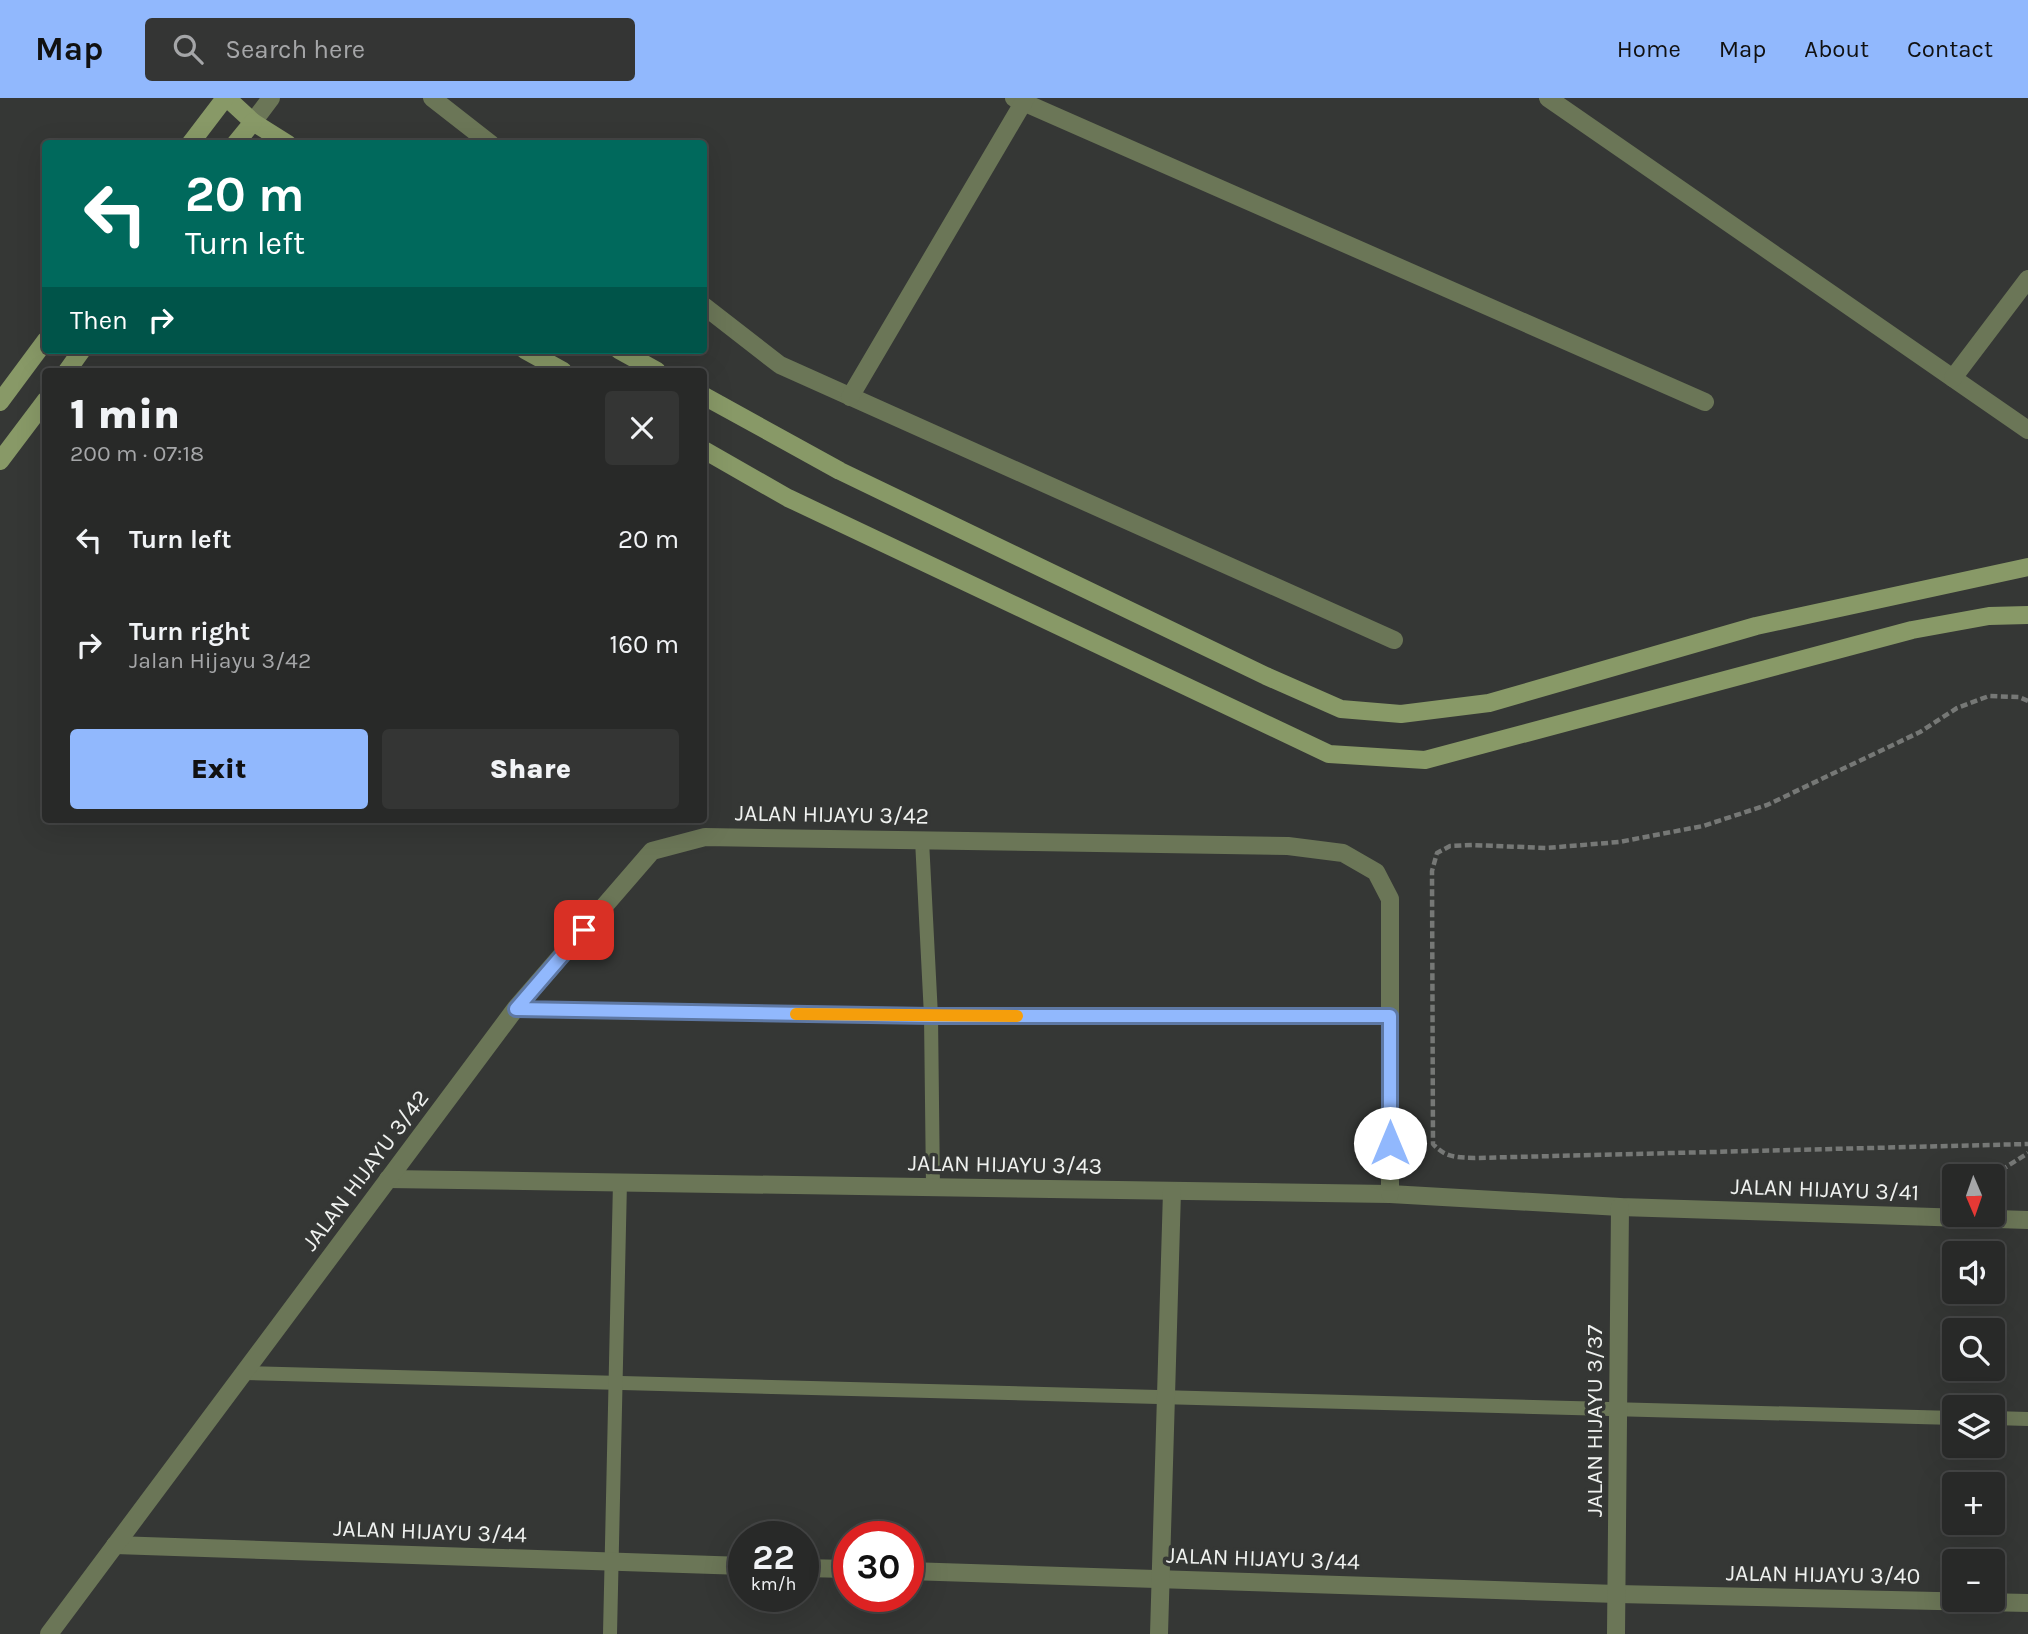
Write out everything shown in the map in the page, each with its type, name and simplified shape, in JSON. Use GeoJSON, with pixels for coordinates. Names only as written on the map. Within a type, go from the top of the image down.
{"type":"FeatureCollection","features":[{"type":"Feature","properties":{"kind":"street"},"geometry":{"type":"LineString","coordinates":[[199,140],[226,98],[253,122],[282,140]]}},
{"type":"Feature","properties":{"kind":"street"},"geometry":{"type":"LineString","coordinates":[[239,140],[271,98]]}},
{"type":"Feature","properties":{"kind":"street"},"geometry":{"type":"LineString","coordinates":[[432,98],[486,140]]}},
{"type":"Feature","properties":{"kind":"street"},"geometry":{"type":"LineString","coordinates":[[1548,98],[2028,430]]}},
{"type":"Feature","properties":{"kind":"street"},"geometry":{"type":"LineString","coordinates":[[850,397],[1021,100],[1705,402]]}},
{"type":"Feature","properties":{"kind":"street"},"geometry":{"type":"LineString","coordinates":[[1953,378],[2028,279]]}},
{"type":"Feature","properties":{"kind":"street"},"geometry":{"type":"LineString","coordinates":[[707,308],[780,365],[1394,640]]}},
{"type":"Feature","properties":{"kind":"street"},"geometry":{"type":"LineString","coordinates":[[0,402],[42,345]]}},
{"type":"Feature","properties":{"kind":"street"},"geometry":{"type":"LineString","coordinates":[[532,354],[558,368]]}},
{"type":"Feature","properties":{"kind":"street"},"geometry":{"type":"LineString","coordinates":[[626,354],[652,368]]}},
{"type":"Feature","properties":{"kind":"street"},"geometry":{"type":"LineString","coordinates":[[707,398],[840,471],[1266,676],[1341,709],[1401,714],[1489,704],[1756,626],[2028,567]]}},
{"type":"Feature","properties":{"kind":"street"},"geometry":{"type":"LineString","coordinates":[[0,461],[42,405]]}},
{"type":"Feature","properties":{"kind":"street"},"geometry":{"type":"LineString","coordinates":[[707,452],[788,498],[1329,754],[1425,760],[1912,630],[1989,616],[2028,615]]}},
{"type":"Feature","properties":{"kind":"street","name":"JALAN HIJAYU 3/42"},"geometry":{"type":"LineString","coordinates":[[49,1634],[516,1009],[652,852],[705,837],[1288,846],[1343,853],[1376,872],[1390,898],[1390,1194]]}},
{"type":"Feature","properties":{"kind":"street","name":"JALAN HIJAYU 3/43"},"geometry":{"type":"LineString","coordinates":[[388,1179],[1390,1194],[1620,1208]]}},
{"type":"Feature","properties":{"kind":"street"},"geometry":{"type":"LineString","coordinates":[[1159,1634],[1172,1191]]}},
{"type":"Feature","properties":{"kind":"street","name":"JALAN HIJAYU 3/41"},"geometry":{"type":"LineString","coordinates":[[1620,1208],[2028,1220]]}},
{"type":"Feature","properties":{"kind":"street","name":"JALAN HIJAYU 3/37"},"geometry":{"type":"LineString","coordinates":[[1616,1634],[1620,1208]]}},
{"type":"Feature","properties":{"kind":"street","name":"JALAN HIJAYU 3/44"},"geometry":{"type":"LineString","coordinates":[[116,1545],[728,1565]]}},
{"type":"Feature","properties":{"kind":"street","name":"JALAN HIJAYU 3/44"},"geometry":{"type":"LineString","coordinates":[[924,1572],[1617,1594]]}},
{"type":"Feature","properties":{"kind":"street","name":"JALAN HIJAYU 3/40"},"geometry":{"type":"LineString","coordinates":[[1617,1594],[2028,1602]]}},
{"type":"Feature","properties":{"kind":"lane"},"geometry":{"type":"LineString","coordinates":[[922,840],[931,1016],[933,1187]]}},
{"type":"Feature","properties":{"kind":"lane"},"geometry":{"type":"LineString","coordinates":[[516,1009],[931,1016],[1390,1016]]}},
{"type":"Feature","properties":{"kind":"lane"},"geometry":{"type":"LineString","coordinates":[[610,1634],[620,1182]]}},
{"type":"Feature","properties":{"kind":"lane"},"geometry":{"type":"LineString","coordinates":[[243,1373],[1942,1418]]}},
{"type":"Feature","properties":{"kind":"lane"},"geometry":{"type":"LineString","coordinates":[[2005,1419],[2028,1419]]}},
{"type":"Feature","properties":{"kind":"path"},"geometry":{"type":"LineString","coordinates":[[2028,701],[1989,696],[1957,708],[1920,732],[1767,805],[1703,826],[1619,842],[1546,848],[1450,846],[1437,853],[1432,871],[1433,1144],[1441,1153],[1475,1158],[2028,1143]]}},
{"type":"Feature","properties":{"kind":"path"},"geometry":{"type":"LineString","coordinates":[[2006,1167],[2028,1153]]}},
{"type":"Feature","properties":{"kind":"slow traffic"},"geometry":{"type":"LineString","coordinates":[[796,1014],[1017,1016]]}},
{"type":"Feature","properties":{"kind":"route"},"geometry":{"type":"LineString","coordinates":[[584,930],[516,1009],[931,1016],[1390,1016],[1390,1143]]}}]}
